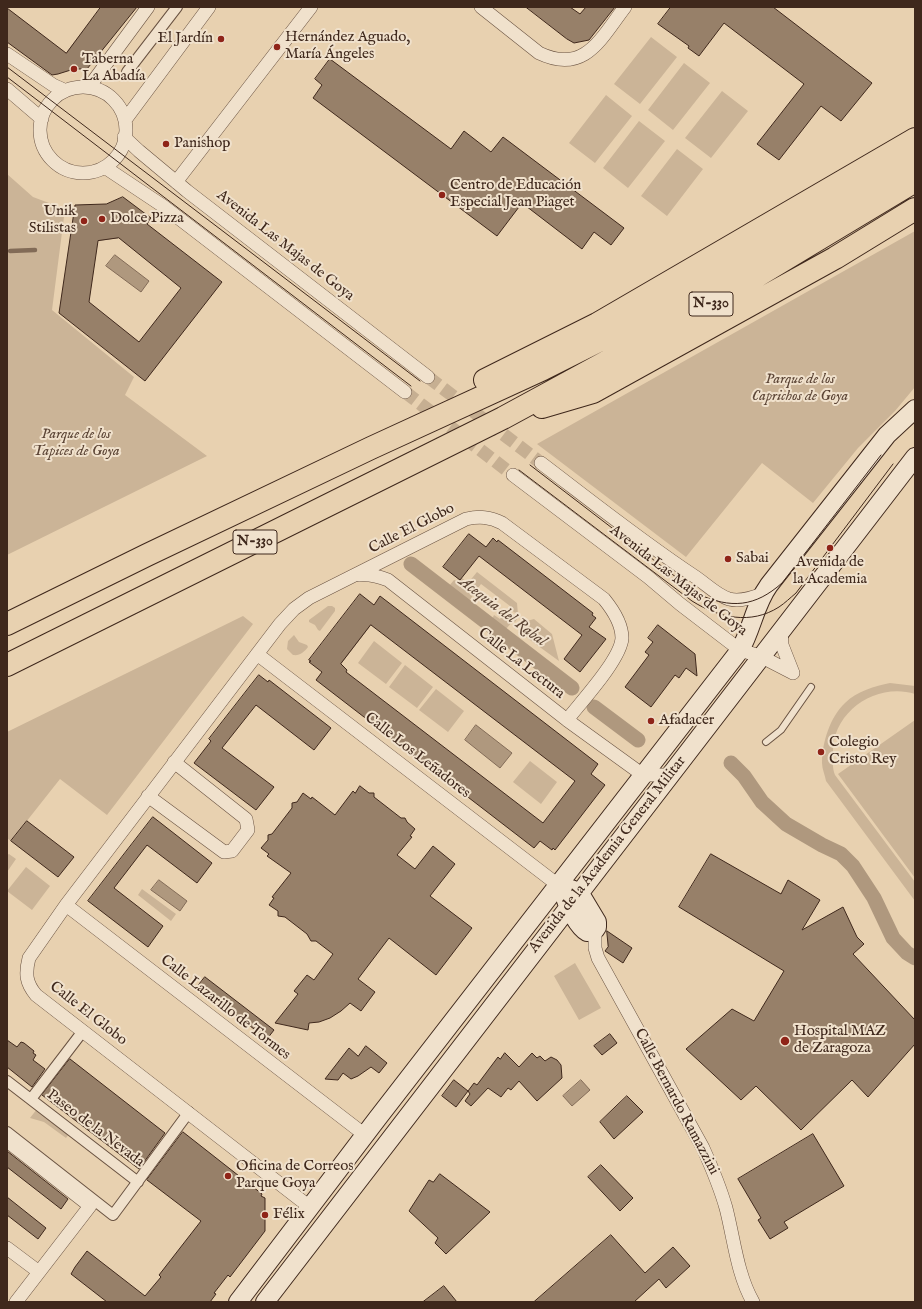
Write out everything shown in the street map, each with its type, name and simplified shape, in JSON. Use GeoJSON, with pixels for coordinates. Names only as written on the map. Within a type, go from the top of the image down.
{"type":"FeatureCollection","features":[{"type":"Feature","properties":{"kind":"highway"},"geometry":{"type":"LineString","coordinates":[[371,448],[403,420],[597,324],[915,139]]}},
{"type":"Feature","properties":{"kind":"highway","name":"N-330"},"geometry":{"type":"LineString","coordinates":[[7,624],[371,448],[543,369],[688,296],[915,161]]}},
{"type":"Feature","properties":{"kind":"highway","name":"N-330"},"geometry":{"type":"LineString","coordinates":[[7,665],[503,418],[689,317],[915,181]]}},
{"type":"Feature","properties":{"kind":"highway"},"geometry":{"type":"LineString","coordinates":[[503,418],[593,392],[835,258],[915,209]]}},
{"type":"Feature","properties":{"kind":"main road","name":"Avenida de la Academia General Militar"},"geometry":{"type":"LineString","coordinates":[[265,1302],[302,1255],[569,893],[614,813],[740,650],[762,594],[887,435],[915,409]]}},
{"type":"Feature","properties":{"kind":"main road","name":"Avenida de la Academia General Militar"},"geometry":{"type":"LineString","coordinates":[[238,1302],[311,1208],[365,1135],[670,775],[760,656],[915,457]]}},
{"type":"Feature","properties":{"kind":"main road","name":"Calle Bernardo Ramazzini"},"geometry":{"type":"LineString","coordinates":[[569,893],[582,928],[588,932],[595,930]]}},
{"type":"Feature","properties":{"kind":"main road","name":"Avenida de la Academia General Militar"},"geometry":{"type":"LineString","coordinates":[[302,1255],[311,1208]]}},
{"type":"Feature","properties":{"kind":"street"},"geometry":{"type":"LineString","coordinates":[[89,87],[148,7]]}},
{"type":"Feature","properties":{"kind":"street"},"geometry":{"type":"LineString","coordinates":[[128,72],[177,7]]}},
{"type":"Feature","properties":{"kind":"street"},"geometry":{"type":"LineString","coordinates":[[125,120],[209,7]]}},
{"type":"Feature","properties":{"kind":"street"},"geometry":{"type":"LineString","coordinates":[[176,182],[311,7]]}},
{"type":"Feature","properties":{"kind":"street"},"geometry":{"type":"LineString","coordinates":[[481,7],[539,53],[549,58],[561,60],[578,57],[592,49],[625,7]]}},
{"type":"Feature","properties":{"kind":"street"},"geometry":{"type":"LineString","coordinates":[[7,54],[53,85],[64,90]]}},
{"type":"Feature","properties":{"kind":"street"},"geometry":{"type":"LineString","coordinates":[[77,87],[89,87],[103,92],[114,100],[120,108],[125,120],[124,137],[118,152],[106,168],[91,173],[66,171],[54,164],[46,153],[41,140],[40,128],[42,120],[46,107],[51,100],[64,90],[77,87]]}},
{"type":"Feature","properties":{"kind":"street"},"geometry":{"type":"LineString","coordinates":[[7,89],[42,120]]}},
{"type":"Feature","properties":{"kind":"street","name":"Avenida Las Majas de Goya"},"geometry":{"type":"LineString","coordinates":[[124,137],[176,182],[428,377]]}},
{"type":"Feature","properties":{"kind":"street"},"geometry":{"type":"LineString","coordinates":[[106,168],[163,206],[405,392]]}},
{"type":"Feature","properties":{"kind":"street","name":"Avenida Las Majas de Goya"},"geometry":{"type":"LineString","coordinates":[[541,463],[666,557],[716,592],[736,600],[762,594]]}},
{"type":"Feature","properties":{"kind":"street","name":"Avenida Las Majas de Goya"},"geometry":{"type":"LineString","coordinates":[[513,474],[648,577],[680,604],[740,650],[760,656],[793,673],[782,645],[781,629]]}},
{"type":"Feature","properties":{"kind":"street","name":"Calle El Globo"},"geometry":{"type":"LineString","coordinates":[[311,1208],[36,995],[30,988],[27,978],[26,968],[29,958],[66,905],[148,796],[280,624],[294,609],[309,598],[466,519],[484,517],[502,523],[604,599],[613,610],[622,638],[620,649],[611,664],[567,720]]}},
{"type":"Feature","properties":{"kind":"street","name":"Calle La Lectura"},"geometry":{"type":"LineString","coordinates":[[354,576],[366,574],[376,575],[388,580],[567,720],[642,775]]}},
{"type":"Feature","properties":{"kind":"street","name":"Calle Los Leñadores"},"geometry":{"type":"LineString","coordinates":[[257,654],[569,893]]}},
{"type":"Feature","properties":{"kind":"street"},"geometry":{"type":"LineString","coordinates":[[148,796],[224,852],[232,851],[248,830],[246,819],[174,762]]}},
{"type":"Feature","properties":{"kind":"street"},"geometry":{"type":"LineString","coordinates":[[642,775],[670,775]]}},
{"type":"Feature","properties":{"kind":"street","name":"Calle Lazarillo de Tormes"},"geometry":{"type":"LineString","coordinates":[[66,905],[365,1135]]}},
{"type":"Feature","properties":{"kind":"street","name":"Calle Bernardo Ramazzini"},"geometry":{"type":"LineString","coordinates":[[595,930],[595,948],[598,958],[703,1148],[718,1180],[740,1265],[753,1302]]}},
{"type":"Feature","properties":{"kind":"street"},"geometry":{"type":"LineString","coordinates":[[31,1099],[83,1031]]}},
{"type":"Feature","properties":{"kind":"street","name":"Paseo de la Nevada"},"geometry":{"type":"LineString","coordinates":[[7,1081],[138,1182],[113,1215],[7,1132]]}},
{"type":"Feature","properties":{"kind":"street"},"geometry":{"type":"LineString","coordinates":[[138,1182],[189,1112]]}},
{"type":"Feature","properties":{"kind":"street"},"geometry":{"type":"LineString","coordinates":[[7,1142],[90,1206],[16,1302]]}},
{"type":"Feature","properties":{"kind":"street"},"geometry":{"type":"LineString","coordinates":[[7,1248],[39,1272]]}},
{"type":"Feature","properties":{"kind":"lane"},"geometry":{"type":"LineString","coordinates":[[766,742],[781,730],[811,687]]}},
{"type":"Feature","properties":{"kind":"green space"},"geometry":{"type":"Polygon","coordinates":[[[651,37],[677,57],[640,104],[614,84],[651,37]]]}},
{"type":"Feature","properties":{"kind":"green space"},"geometry":{"type":"Polygon","coordinates":[[[684,63],[710,83],[673,130],[648,110],[684,63]]]}},
{"type":"Feature","properties":{"kind":"green space"},"geometry":{"type":"Polygon","coordinates":[[[722,91],[748,111],[711,158],[685,138],[722,91]]]}},
{"type":"Feature","properties":{"kind":"green space"},"geometry":{"type":"Polygon","coordinates":[[[606,95],[632,116],[595,163],[569,143],[606,95]]]}},
{"type":"Feature","properties":{"kind":"green space"},"geometry":{"type":"Polygon","coordinates":[[[639,121],[665,141],[628,188],[603,168],[639,121]]]}},
{"type":"Feature","properties":{"kind":"green space"},"geometry":{"type":"Polygon","coordinates":[[[677,149],[703,169],[667,216],[641,196],[677,149]]]}},
{"type":"Feature","properties":{"kind":"green space","name":"Parque de los Tapices de Goya"},"geometry":{"type":"Polygon","coordinates":[[[7,174],[33,197],[65,209],[52,310],[134,377],[125,395],[207,456],[7,555],[7,174]]]}},
{"type":"Feature","properties":{"kind":"green space","name":"Parque de los Caprichos de Goya"},"geometry":{"type":"Polygon","coordinates":[[[915,231],[915,387],[895,411],[858,448],[813,503],[762,463],[686,557],[537,444],[915,231]]]}},
{"type":"Feature","properties":{"kind":"green space"},"geometry":{"type":"Polygon","coordinates":[[[477,572],[517,603],[518,615],[510,609],[510,606],[481,584],[469,601],[449,586],[454,580],[457,581],[458,578],[460,580],[462,578],[468,583],[477,572]]]}},
{"type":"Feature","properties":{"kind":"green space"},"geometry":{"type":"Polygon","coordinates":[[[328,606],[335,608],[335,611],[320,631],[315,625],[309,622],[309,620],[328,606]]]}},
{"type":"Feature","properties":{"kind":"green space"},"geometry":{"type":"Polygon","coordinates":[[[502,609],[505,611],[507,610],[517,619],[515,622],[513,621],[506,629],[492,619],[494,615],[500,619],[502,616],[498,613],[502,609]]]}},
{"type":"Feature","properties":{"kind":"green space"},"geometry":{"type":"Polygon","coordinates":[[[243,616],[253,624],[107,815],[60,779],[11,841],[7,838],[7,732],[243,616]]]}},
{"type":"Feature","properties":{"kind":"green space"},"geometry":{"type":"Polygon","coordinates":[[[534,619],[552,634],[559,661],[519,632],[527,621],[534,619]]]}},
{"type":"Feature","properties":{"kind":"green space"},"geometry":{"type":"Polygon","coordinates":[[[294,635],[299,642],[307,645],[308,647],[298,655],[293,655],[287,649],[288,641],[294,635]]]}},
{"type":"Feature","properties":{"kind":"green space"},"geometry":{"type":"Polygon","coordinates":[[[374,641],[402,663],[386,684],[358,663],[374,641]]]}},
{"type":"Feature","properties":{"kind":"green space"},"geometry":{"type":"Polygon","coordinates":[[[405,665],[433,687],[417,708],[389,687],[405,665]]]}},
{"type":"Feature","properties":{"kind":"green space"},"geometry":{"type":"Polygon","coordinates":[[[890,683],[915,686],[915,694],[900,691],[886,692],[859,704],[848,713],[840,725],[835,738],[833,767],[835,775],[915,882],[915,901],[826,781],[822,765],[825,739],[835,715],[845,703],[855,695],[872,687],[890,683]]]}},
{"type":"Feature","properties":{"kind":"green space"},"geometry":{"type":"Polygon","coordinates":[[[436,689],[464,711],[448,732],[419,710],[436,689]]]}},
{"type":"Feature","properties":{"kind":"green space"},"geometry":{"type":"Polygon","coordinates":[[[915,720],[915,878],[838,774],[915,720]]]}},
{"type":"Feature","properties":{"kind":"green space"},"geometry":{"type":"Polygon","coordinates":[[[530,761],[557,782],[541,804],[513,782],[530,761]]]}},
{"type":"Feature","properties":{"kind":"green space"},"geometry":{"type":"Polygon","coordinates":[[[9,854],[16,859],[7,872],[7,855],[9,854]]]}},
{"type":"Feature","properties":{"kind":"green space"},"geometry":{"type":"Polygon","coordinates":[[[26,867],[50,886],[32,910],[7,891],[26,867]]]}},
{"type":"Feature","properties":{"kind":"green space"},"geometry":{"type":"Polygon","coordinates":[[[142,889],[176,914],[171,921],[138,895],[142,889]]]}},
{"type":"Feature","properties":{"kind":"green space"},"geometry":{"type":"Polygon","coordinates":[[[575,963],[601,1008],[579,1020],[554,976],[575,963]]]}},
{"type":"Feature","properties":{"kind":"green space"},"geometry":{"type":"Polygon","coordinates":[[[37,1109],[69,1134],[66,1138],[44,1122],[30,1118],[37,1109]]]}},
{"type":"Feature","properties":{"kind":"shaded area"},"geometry":{"type":"Polygon","coordinates":[[[115,255],[149,281],[141,292],[106,266],[115,255]]]}},
{"type":"Feature","properties":{"kind":"shaded area"},"geometry":{"type":"Polygon","coordinates":[[[476,725],[512,753],[500,768],[465,740],[476,725]]]}},
{"type":"Feature","properties":{"kind":"shaded area"},"geometry":{"type":"Polygon","coordinates":[[[159,880],[187,901],[180,911],[151,890],[159,880]]]}},
{"type":"Feature","properties":{"kind":"shaded area"},"geometry":{"type":"Polygon","coordinates":[[[581,1080],[590,1090],[572,1106],[563,1096],[581,1080]]]}},
{"type":"Feature","properties":{"kind":"building"},"geometry":{"type":"Polygon","coordinates":[[[101,7],[137,7],[87,69],[74,69],[52,75],[7,42],[7,8],[66,53],[101,7]]]}},
{"type":"Feature","properties":{"kind":"building"},"geometry":{"type":"Polygon","coordinates":[[[526,7],[570,7],[580,14],[586,7],[615,7],[589,40],[574,43],[526,7]]]}},
{"type":"Feature","properties":{"kind":"building"},"geometry":{"type":"Polygon","coordinates":[[[671,7],[773,7],[872,83],[841,121],[821,106],[779,160],[757,144],[804,84],[724,23],[699,56],[688,48],[689,46],[658,24],[671,7]]]}},
{"type":"Feature","properties":{"kind":"building"},"geometry":{"type":"Polygon","coordinates":[[[330,59],[451,149],[464,131],[491,152],[503,137],[624,228],[611,245],[594,232],[582,249],[522,203],[497,236],[313,98],[322,85],[315,79],[330,59]]]}},
{"type":"Feature","properties":{"kind":"building"},"geometry":{"type":"Polygon","coordinates":[[[123,197],[151,218],[147,224],[222,282],[145,381],[59,313],[75,205],[106,204],[123,197]],[[119,238],[98,241],[89,302],[139,342],[181,288],[119,238]]]}},
{"type":"Feature","properties":{"kind":"building"},"geometry":{"type":"Polygon","coordinates":[[[469,534],[486,547],[493,538],[497,542],[498,540],[593,613],[592,615],[596,618],[589,627],[606,639],[580,672],[564,659],[582,635],[479,556],[460,580],[443,567],[469,534]]]}},
{"type":"Feature","properties":{"kind":"building"},"geometry":{"type":"Polygon","coordinates":[[[360,594],[374,605],[380,596],[598,764],[591,774],[605,785],[555,850],[553,848],[552,850],[540,841],[534,848],[316,680],[322,672],[309,662],[311,661],[309,660],[360,594]],[[371,625],[341,664],[347,670],[346,672],[543,823],[575,781],[371,625]]]}},
{"type":"Feature","properties":{"kind":"building"},"geometry":{"type":"Polygon","coordinates":[[[658,625],[695,654],[697,676],[686,668],[679,678],[675,675],[651,707],[625,687],[649,655],[645,652],[653,642],[648,638],[658,625]]]}},
{"type":"Feature","properties":{"kind":"building"},"geometry":{"type":"Polygon","coordinates":[[[259,675],[268,682],[269,680],[331,728],[314,750],[256,705],[222,748],[274,787],[256,810],[194,763],[211,741],[209,739],[259,675]]]}},
{"type":"Feature","properties":{"kind":"building"},"geometry":{"type":"Polygon","coordinates":[[[360,786],[369,793],[374,793],[374,797],[401,818],[405,818],[407,822],[415,829],[410,836],[412,837],[397,855],[415,869],[433,846],[455,864],[430,896],[472,928],[436,975],[389,938],[358,979],[375,992],[361,1011],[350,1003],[330,1018],[319,1022],[309,1023],[308,1030],[275,1023],[298,994],[294,991],[307,975],[314,980],[333,954],[316,941],[311,941],[307,934],[285,917],[278,916],[278,911],[269,905],[274,898],[272,897],[291,873],[267,856],[269,854],[261,848],[268,840],[268,835],[272,834],[292,808],[292,803],[297,802],[303,793],[311,799],[312,797],[335,815],[353,791],[355,793],[360,786]]]}},
{"type":"Feature","properties":{"kind":"building"},"geometry":{"type":"Polygon","coordinates":[[[153,817],[212,863],[197,883],[147,845],[114,888],[163,926],[148,947],[88,901],[153,817]]]}},
{"type":"Feature","properties":{"kind":"building"},"geometry":{"type":"Polygon","coordinates":[[[27,821],[74,857],[58,877],[11,841],[27,821]]]}},
{"type":"Feature","properties":{"kind":"building"},"geometry":{"type":"Polygon","coordinates":[[[711,854],[781,894],[788,880],[820,900],[802,930],[843,907],[857,937],[864,944],[853,954],[915,1020],[915,1044],[868,1097],[852,1080],[801,1130],[756,1086],[741,1100],[686,1049],[732,1009],[754,1021],[784,971],[679,907],[711,854]]]}},
{"type":"Feature","properties":{"kind":"building"},"geometry":{"type":"Polygon","coordinates":[[[607,931],[632,948],[623,963],[605,951],[608,947],[607,931]]]}},
{"type":"Feature","properties":{"kind":"building"},"geometry":{"type":"Polygon","coordinates":[[[205,977],[274,1030],[267,1039],[198,986],[205,977]]]}},
{"type":"Feature","properties":{"kind":"building"},"geometry":{"type":"Polygon","coordinates":[[[610,1034],[617,1043],[602,1055],[594,1046],[610,1034]]]}},
{"type":"Feature","properties":{"kind":"building"},"geometry":{"type":"Polygon","coordinates":[[[7,1040],[17,1047],[21,1042],[24,1043],[34,1051],[33,1053],[36,1055],[33,1060],[45,1069],[32,1087],[7,1067],[7,1040]]]}},
{"type":"Feature","properties":{"kind":"building"},"geometry":{"type":"Polygon","coordinates":[[[366,1046],[387,1063],[379,1073],[371,1067],[351,1079],[343,1073],[338,1080],[325,1079],[349,1048],[358,1056],[366,1046]]]}},
{"type":"Feature","properties":{"kind":"building"},"geometry":{"type":"Polygon","coordinates":[[[505,1053],[519,1067],[532,1053],[537,1058],[540,1056],[545,1061],[551,1057],[557,1060],[561,1065],[562,1078],[537,1101],[519,1081],[511,1090],[508,1088],[501,1097],[488,1088],[471,1106],[465,1101],[470,1094],[468,1091],[474,1083],[477,1085],[498,1057],[500,1059],[505,1053]]]}},
{"type":"Feature","properties":{"kind":"building"},"geometry":{"type":"Polygon","coordinates":[[[70,1059],[165,1133],[139,1169],[42,1095],[70,1059]]]}},
{"type":"Feature","properties":{"kind":"building"},"geometry":{"type":"Polygon","coordinates":[[[454,1080],[468,1091],[456,1107],[442,1096],[454,1080]]]}},
{"type":"Feature","properties":{"kind":"building"},"geometry":{"type":"Polygon","coordinates":[[[627,1096],[643,1112],[614,1139],[600,1122],[627,1096]]]}},
{"type":"Feature","properties":{"kind":"building"},"geometry":{"type":"Polygon","coordinates":[[[183,1132],[262,1194],[261,1196],[265,1198],[265,1231],[230,1277],[228,1275],[214,1293],[216,1294],[210,1302],[107,1302],[71,1274],[87,1251],[145,1296],[161,1277],[159,1275],[201,1221],[147,1180],[183,1132]]]}},
{"type":"Feature","properties":{"kind":"building"},"geometry":{"type":"Polygon","coordinates":[[[813,1134],[844,1186],[784,1222],[788,1228],[770,1239],[758,1220],[761,1218],[738,1179],[813,1134]]]}},
{"type":"Feature","properties":{"kind":"building"},"geometry":{"type":"Polygon","coordinates":[[[7,1151],[68,1199],[61,1209],[7,1167],[7,1151]]]}},
{"type":"Feature","properties":{"kind":"building"},"geometry":{"type":"Polygon","coordinates":[[[601,1165],[633,1198],[620,1211],[588,1177],[601,1165]]]}},
{"type":"Feature","properties":{"kind":"building"},"geometry":{"type":"Polygon","coordinates":[[[440,1174],[490,1212],[446,1254],[435,1243],[438,1238],[409,1211],[429,1180],[433,1182],[440,1174]]]}},
{"type":"Feature","properties":{"kind":"building"},"geometry":{"type":"Polygon","coordinates":[[[7,1197],[46,1228],[38,1239],[7,1215],[7,1197]]]}},
{"type":"Feature","properties":{"kind":"building"},"geometry":{"type":"Polygon","coordinates":[[[611,1235],[645,1273],[673,1247],[690,1266],[666,1288],[659,1279],[634,1302],[534,1302],[611,1235]]]}},
{"type":"Feature","properties":{"kind":"building"},"geometry":{"type":"Polygon","coordinates":[[[444,1286],[457,1302],[423,1302],[444,1286]]]}},
{"type":"Feature","properties":{"kind":"waterway","name":"Acequia del Rabal"},"geometry":{"type":"LineString","coordinates":[[10,251],[35,250]]}},
{"type":"Feature","properties":{"kind":"waterway","name":"Acequia del Rabal"},"geometry":{"type":"LineString","coordinates":[[411,564],[572,688]]}},
{"type":"Feature","properties":{"kind":"waterway","name":"Acequia del Rabal"},"geometry":{"type":"LineString","coordinates":[[594,707],[638,740]]}},
{"type":"Feature","properties":{"kind":"waterway","name":"Acequia del Rabal"},"geometry":{"type":"LineString","coordinates":[[731,763],[744,776],[762,802],[786,824],[841,854],[853,866],[874,898],[893,938],[907,953],[915,958]]}},
{"type":"Feature","properties":{"kind":"tunnel"},"geometry":{"type":"LineString","coordinates":[[428,377],[541,463]]}},
{"type":"Feature","properties":{"kind":"tunnel"},"geometry":{"type":"LineString","coordinates":[[405,392],[513,475]]}},
{"type":"Feature","properties":{"kind":"tram line"},"geometry":{"type":"LineString","coordinates":[[7,67],[420,381]]}},
{"type":"Feature","properties":{"kind":"tram line"},"geometry":{"type":"LineString","coordinates":[[7,77],[411,386]]}},
{"type":"Feature","properties":{"kind":"tram line"},"geometry":{"type":"LineString","coordinates":[[530,465],[698,594],[721,602],[742,603],[762,597],[782,583],[881,455]]}},
{"type":"Feature","properties":{"kind":"tram line"},"geometry":{"type":"LineString","coordinates":[[519,470],[692,601],[713,612],[735,617],[746,617],[768,613],[796,593],[893,464]]}},
{"type":"Feature","properties":{"kind":"place","name":"El Jardín"},"geometry":{"type":"Point","coordinates":[221,39]}},
{"type":"Feature","properties":{"kind":"place","name":"Hernández Aguado, María Ángeles"},"geometry":{"type":"Point","coordinates":[277,47]}},
{"type":"Feature","properties":{"kind":"place","name":"Taberna La Abadía"},"geometry":{"type":"Point","coordinates":[74,69]}},
{"type":"Feature","properties":{"kind":"place","name":"Panishop"},"geometry":{"type":"Point","coordinates":[166,144]}},
{"type":"Feature","properties":{"kind":"place","name":"Centro de Educación Especial Jean Piaget"},"geometry":{"type":"Point","coordinates":[442,195]}},
{"type":"Feature","properties":{"kind":"place","name":"Dolce Pizza"},"geometry":{"type":"Point","coordinates":[102,219]}},
{"type":"Feature","properties":{"kind":"place","name":"Unik Stilistas"},"geometry":{"type":"Point","coordinates":[84,221]}},
{"type":"Feature","properties":{"kind":"place","name":"Avenida de la Academia"},"geometry":{"type":"Point","coordinates":[830,548]}},
{"type":"Feature","properties":{"kind":"place","name":"Sabai"},"geometry":{"type":"Point","coordinates":[728,559]}},
{"type":"Feature","properties":{"kind":"place","name":"Afadacer"},"geometry":{"type":"Point","coordinates":[651,721]}},
{"type":"Feature","properties":{"kind":"place","name":"Colegio Cristo Rey"},"geometry":{"type":"Point","coordinates":[821,752]}},
{"type":"Feature","properties":{"kind":"place","name":"Hospital MAZ de Zaragoza"},"geometry":{"type":"Point","coordinates":[785,1041]}},
{"type":"Feature","properties":{"kind":"place","name":"Oficina de Correos Parque Goya"},"geometry":{"type":"Point","coordinates":[228,1176]}},
{"type":"Feature","properties":{"kind":"place","name":"Félix"},"geometry":{"type":"Point","coordinates":[265,1215]}}]}
